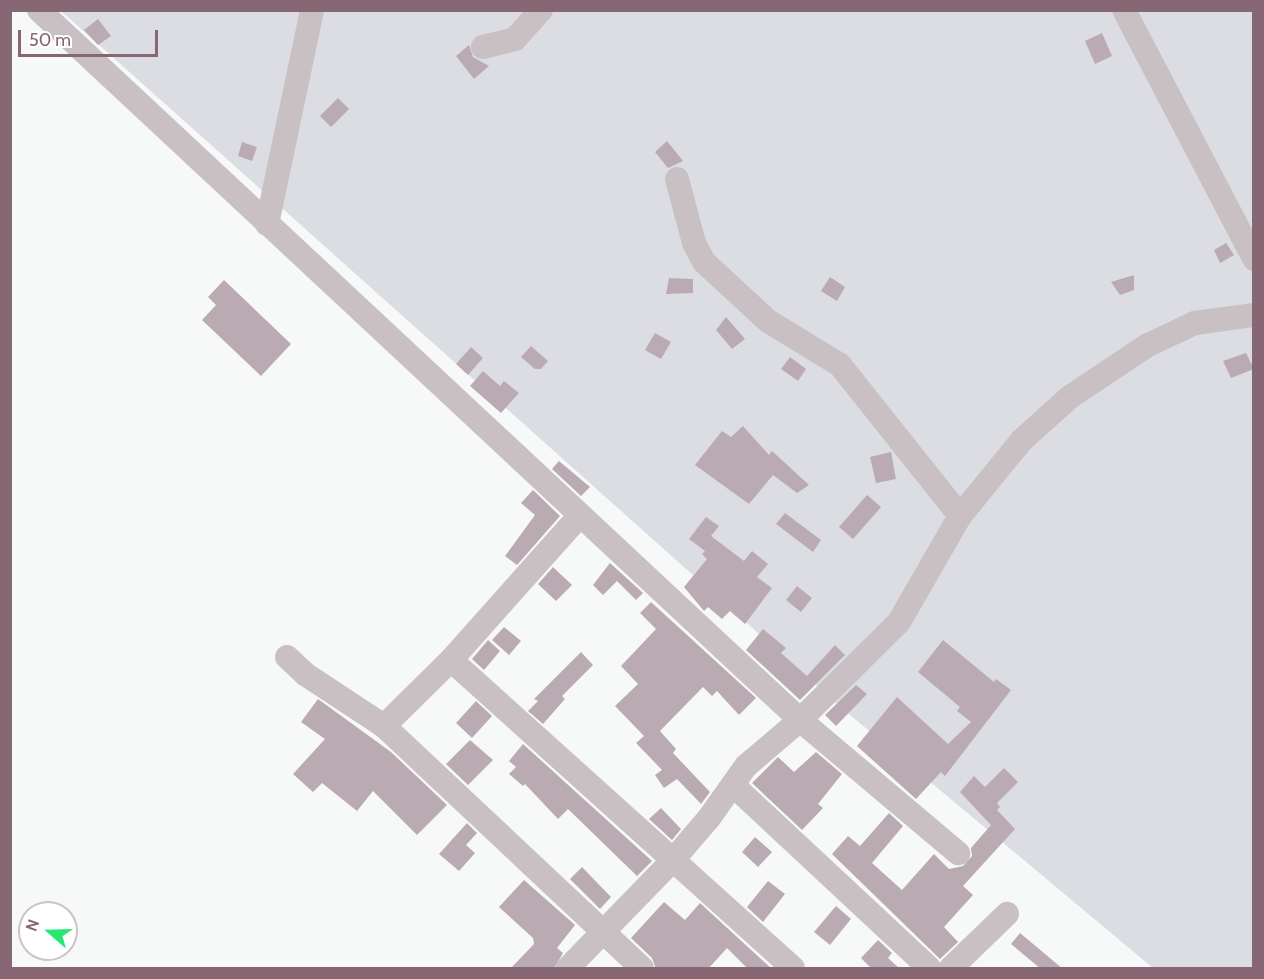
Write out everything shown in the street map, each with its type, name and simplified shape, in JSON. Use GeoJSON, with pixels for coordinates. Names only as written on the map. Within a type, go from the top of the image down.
{"type":"FeatureCollection","features":[{"type":"Feature","properties":{"kind":"street"},"geometry":{"type":"LineString","coordinates":[[39,10],[800,720],[958,853]]}},
{"type":"Feature","properties":{"kind":"street"},"geometry":{"type":"LineString","coordinates":[[267,224],[312,10]]}},
{"type":"Feature","properties":{"kind":"street"},"geometry":{"type":"LineString","coordinates":[[483,47],[514,39],[541,10]]}},
{"type":"Feature","properties":{"kind":"street"},"geometry":{"type":"LineString","coordinates":[[1124,10],[1254,260]]}},
{"type":"Feature","properties":{"kind":"street"},"geometry":{"type":"LineString","coordinates":[[677,179],[694,243],[704,262],[768,321],[840,365],[960,516]]}},
{"type":"Feature","properties":{"kind":"street"},"geometry":{"type":"LineString","coordinates":[[568,969],[673,860],[746,766],[800,720],[899,622],[960,516],[1022,440],[1094,380],[1174,331],[1215,318],[1254,315]]}},
{"type":"Feature","properties":{"kind":"street"},"geometry":{"type":"LineString","coordinates":[[384,726],[451,660],[580,515]]}},
{"type":"Feature","properties":{"kind":"street"},"geometry":{"type":"LineString","coordinates":[[287,657],[305,674],[384,726],[604,930],[642,969]]}},
{"type":"Feature","properties":{"kind":"street"},"geometry":{"type":"LineString","coordinates":[[451,660],[793,969]]}},
{"type":"Feature","properties":{"kind":"street"},"geometry":{"type":"LineString","coordinates":[[733,785],[929,969]]}},
{"type":"Feature","properties":{"kind":"street"},"geometry":{"type":"LineString","coordinates":[[951,969],[1007,914]]}},
{"type":"Feature","properties":{"kind":"shaded area"},"geometry":{"type":"Polygon","coordinates":[[[61,11],[1253,11],[1253,968],[1153,968],[843,709],[61,11]]]}},
{"type":"Feature","properties":{"kind":"building"},"geometry":{"type":"Polygon","coordinates":[[[98,19],[111,36],[98,45],[84,30],[98,19]]]}},
{"type":"Feature","properties":{"kind":"building"},"geometry":{"type":"Polygon","coordinates":[[[1102,33],[1112,56],[1095,64],[1085,41],[1102,33]]]}},
{"type":"Feature","properties":{"kind":"building"},"geometry":{"type":"Polygon","coordinates":[[[469,45],[473,57],[489,66],[474,79],[456,56],[469,45]]]}},
{"type":"Feature","properties":{"kind":"building"},"geometry":{"type":"Polygon","coordinates":[[[338,98],[349,109],[331,127],[320,116],[338,98]]]}},
{"type":"Feature","properties":{"kind":"building"},"geometry":{"type":"Polygon","coordinates":[[[667,141],[683,161],[668,168],[655,152],[667,141]]]}},
{"type":"Feature","properties":{"kind":"building"},"geometry":{"type":"Polygon","coordinates":[[[242,142],[257,147],[252,161],[238,156],[242,142]]]}},
{"type":"Feature","properties":{"kind":"building"},"geometry":{"type":"Polygon","coordinates":[[[1226,243],[1234,255],[1220,263],[1214,250],[1226,243]]]}},
{"type":"Feature","properties":{"kind":"building"},"geometry":{"type":"Polygon","coordinates":[[[1134,275],[1134,290],[1120,295],[1111,282],[1134,275]]]}},
{"type":"Feature","properties":{"kind":"building"},"geometry":{"type":"Polygon","coordinates":[[[830,277],[845,287],[837,301],[821,291],[830,277]]]}},
{"type":"Feature","properties":{"kind":"building"},"geometry":{"type":"Polygon","coordinates":[[[669,278],[693,279],[693,293],[666,294],[669,278]]]}},
{"type":"Feature","properties":{"kind":"building"},"geometry":{"type":"Polygon","coordinates":[[[224,280],[291,344],[261,376],[202,320],[216,305],[208,297],[224,280]]]}},
{"type":"Feature","properties":{"kind":"building"},"geometry":{"type":"Polygon","coordinates":[[[726,317],[745,339],[732,349],[716,330],[726,317]]]}},
{"type":"Feature","properties":{"kind":"building"},"geometry":{"type":"Polygon","coordinates":[[[655,333],[671,342],[661,359],[645,350],[655,333]]]}},
{"type":"Feature","properties":{"kind":"building"},"geometry":{"type":"Polygon","coordinates":[[[531,346],[548,361],[541,369],[535,369],[521,357],[531,346]]]}},
{"type":"Feature","properties":{"kind":"building"},"geometry":{"type":"Polygon","coordinates":[[[471,347],[483,358],[468,375],[456,364],[471,347]]]}},
{"type":"Feature","properties":{"kind":"building"},"geometry":{"type":"Polygon","coordinates":[[[1246,353],[1254,369],[1231,378],[1223,361],[1246,353]]]}},
{"type":"Feature","properties":{"kind":"building"},"geometry":{"type":"Polygon","coordinates":[[[790,357],[806,369],[798,381],[781,369],[790,357]]]}},
{"type":"Feature","properties":{"kind":"building"},"geometry":{"type":"Polygon","coordinates":[[[483,371],[500,386],[504,381],[519,393],[501,413],[470,386],[483,371]]]}},
{"type":"Feature","properties":{"kind":"building"},"geometry":{"type":"Polygon","coordinates":[[[743,426],[769,455],[772,451],[809,485],[797,493],[773,475],[749,504],[695,465],[722,431],[731,437],[743,426]]]}},
{"type":"Feature","properties":{"kind":"building"},"geometry":{"type":"Polygon","coordinates":[[[891,452],[896,479],[876,483],[870,457],[891,452]]]}},
{"type":"Feature","properties":{"kind":"building"},"geometry":{"type":"Polygon","coordinates":[[[559,461],[590,487],[581,496],[552,469],[559,461]]]}},
{"type":"Feature","properties":{"kind":"building"},"geometry":{"type":"Polygon","coordinates":[[[533,490],[560,516],[517,565],[505,556],[535,515],[521,503],[533,490]]]}},
{"type":"Feature","properties":{"kind":"building"},"geometry":{"type":"Polygon","coordinates":[[[867,495],[881,507],[853,539],[839,527],[867,495]]]}},
{"type":"Feature","properties":{"kind":"building"},"geometry":{"type":"Polygon","coordinates":[[[785,513],[821,540],[813,552],[776,524],[785,513]]]}},
{"type":"Feature","properties":{"kind":"building"},"geometry":{"type":"Polygon","coordinates":[[[706,517],[719,526],[711,536],[744,561],[752,551],[768,564],[757,577],[772,588],[745,624],[730,611],[722,619],[708,607],[704,611],[684,587],[707,559],[702,554],[705,551],[689,539],[706,517]]]}},
{"type":"Feature","properties":{"kind":"building"},"geometry":{"type":"Polygon","coordinates":[[[610,563],[643,593],[636,600],[617,581],[603,595],[593,585],[610,563]]]}},
{"type":"Feature","properties":{"kind":"building"},"geometry":{"type":"Polygon","coordinates":[[[553,567],[572,585],[556,601],[538,584],[553,567]]]}},
{"type":"Feature","properties":{"kind":"building"},"geometry":{"type":"Polygon","coordinates":[[[797,586],[812,598],[801,612],[786,600],[797,586]]]}},
{"type":"Feature","properties":{"kind":"building"},"geometry":{"type":"Polygon","coordinates":[[[651,602],[756,698],[739,715],[717,691],[712,696],[703,687],[660,731],[676,749],[673,753],[710,792],[701,804],[677,779],[664,788],[655,775],[662,770],[636,743],[644,736],[615,706],[638,684],[621,666],[656,629],[640,613],[651,602]]]}},
{"type":"Feature","properties":{"kind":"building"},"geometry":{"type":"Polygon","coordinates":[[[504,627],[521,641],[509,655],[492,640],[504,627]]]}},
{"type":"Feature","properties":{"kind":"building"},"geometry":{"type":"Polygon","coordinates":[[[763,629],[786,648],[781,653],[807,676],[835,645],[845,655],[800,700],[746,650],[763,629]]]}},
{"type":"Feature","properties":{"kind":"building"},"geometry":{"type":"Polygon","coordinates":[[[488,640],[500,651],[484,670],[472,659],[488,640]]]}},
{"type":"Feature","properties":{"kind":"building"},"geometry":{"type":"Polygon","coordinates":[[[943,640],[994,682],[996,679],[1011,690],[945,776],[941,772],[916,799],[857,746],[897,697],[948,744],[971,722],[957,711],[960,707],[918,672],[943,640]]]}},
{"type":"Feature","properties":{"kind":"building"},"geometry":{"type":"Polygon","coordinates":[[[581,652],[593,665],[562,696],[565,699],[543,724],[528,711],[538,701],[534,699],[581,652]]]}},
{"type":"Feature","properties":{"kind":"building"},"geometry":{"type":"Polygon","coordinates":[[[856,685],[867,694],[836,726],[825,715],[856,685]]]}},
{"type":"Feature","properties":{"kind":"building"},"geometry":{"type":"Polygon","coordinates":[[[318,699],[391,752],[447,805],[417,835],[373,791],[357,811],[322,783],[313,792],[293,774],[325,739],[301,722],[318,699]]]}},
{"type":"Feature","properties":{"kind":"building"},"geometry":{"type":"Polygon","coordinates":[[[476,701],[492,716],[472,738],[456,723],[476,701]]]}},
{"type":"Feature","properties":{"kind":"building"},"geometry":{"type":"Polygon","coordinates":[[[470,740],[493,760],[468,785],[446,764],[470,740]]]}},
{"type":"Feature","properties":{"kind":"building"},"geometry":{"type":"Polygon","coordinates":[[[523,744],[652,861],[637,876],[568,809],[558,819],[525,784],[523,786],[509,774],[516,767],[509,761],[523,744]]]}},
{"type":"Feature","properties":{"kind":"building"},"geometry":{"type":"Polygon","coordinates":[[[816,752],[842,774],[818,804],[823,808],[802,830],[752,783],[778,757],[794,772],[816,752]]]}},
{"type":"Feature","properties":{"kind":"building"},"geometry":{"type":"Polygon","coordinates":[[[1004,768],[1018,782],[997,803],[1000,807],[997,810],[1015,829],[963,886],[973,895],[944,927],[958,942],[940,959],[832,854],[848,836],[860,846],[889,813],[903,826],[872,863],[902,890],[934,854],[949,869],[963,866],[972,856],[971,848],[991,825],[960,792],[974,776],[985,787],[1004,768]]]}},
{"type":"Feature","properties":{"kind":"building"},"geometry":{"type":"Polygon","coordinates":[[[661,808],[681,829],[672,840],[649,819],[661,808]]]}},
{"type":"Feature","properties":{"kind":"building"},"geometry":{"type":"Polygon","coordinates":[[[467,823],[477,833],[466,845],[475,853],[459,871],[439,854],[467,823]]]}},
{"type":"Feature","properties":{"kind":"building"},"geometry":{"type":"Polygon","coordinates":[[[755,837],[772,852],[758,867],[742,852],[755,837]]]}},
{"type":"Feature","properties":{"kind":"building"},"geometry":{"type":"Polygon","coordinates":[[[582,867],[611,897],[600,909],[570,879],[582,867]]]}},
{"type":"Feature","properties":{"kind":"building"},"geometry":{"type":"Polygon","coordinates":[[[524,880],[575,925],[557,948],[563,953],[554,969],[510,969],[534,944],[533,938],[499,907],[524,880]]]}},
{"type":"Feature","properties":{"kind":"building"},"geometry":{"type":"Polygon","coordinates":[[[768,881],[785,894],[763,922],[747,907],[768,881]]]}},
{"type":"Feature","properties":{"kind":"building"},"geometry":{"type":"Polygon","coordinates":[[[664,902],[685,920],[700,903],[772,969],[748,969],[727,948],[708,969],[656,969],[652,958],[631,938],[664,902]]]}},
{"type":"Feature","properties":{"kind":"building"},"geometry":{"type":"Polygon","coordinates":[[[836,906],[851,919],[830,945],[814,932],[836,906]]]}},
{"type":"Feature","properties":{"kind":"building"},"geometry":{"type":"Polygon","coordinates":[[[1020,933],[1063,969],[1041,969],[1011,944],[1020,933]]]}},
{"type":"Feature","properties":{"kind":"building"},"geometry":{"type":"Polygon","coordinates":[[[878,940],[892,953],[888,958],[900,969],[872,969],[861,958],[878,940]]]}}]}
